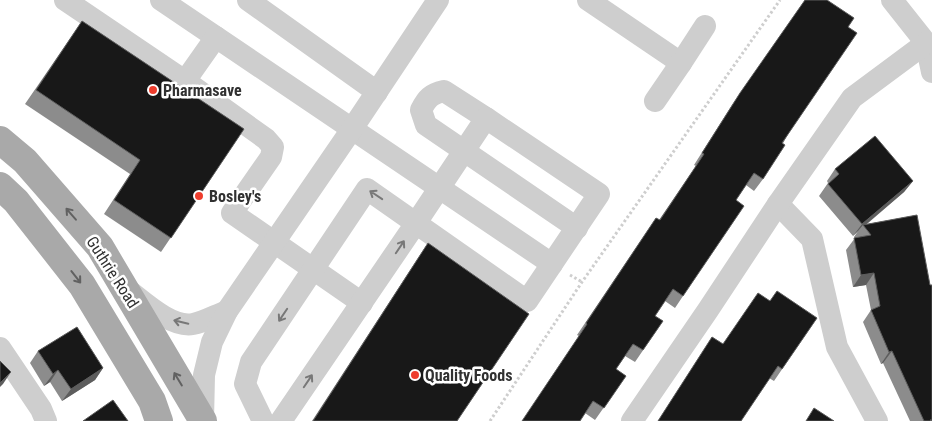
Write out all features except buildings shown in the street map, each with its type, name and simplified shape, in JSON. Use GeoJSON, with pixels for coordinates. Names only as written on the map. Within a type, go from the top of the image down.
{"type":"FeatureCollection","features":[{"type":"Feature","properties":{"kind":"main road","name":"Guthrie Road"},"geometry":{"type":"LineString","coordinates":[[0,140],[25,161],[100,248],[203,421]]}},
{"type":"Feature","properties":{"kind":"main road","name":"Guthrie Road"},"geometry":{"type":"LineString","coordinates":[[0,186],[16,201],[82,285],[152,401],[159,421]]}},
{"type":"Feature","properties":{"kind":"street"},"geometry":{"type":"LineString","coordinates":[[65,0],[185,81],[266,139],[273,147],[271,157],[232,212],[362,303]]}},
{"type":"Feature","properties":{"kind":"street"},"geometry":{"type":"LineString","coordinates":[[161,0],[552,264]]}},
{"type":"Feature","properties":{"kind":"street"},"geometry":{"type":"LineString","coordinates":[[248,0],[377,92]]}},
{"type":"Feature","properties":{"kind":"street"},"geometry":{"type":"LineString","coordinates":[[203,421],[204,375],[212,342],[227,311],[438,0]]}},
{"type":"Feature","properties":{"kind":"street"},"geometry":{"type":"LineString","coordinates":[[588,0],[681,63]]}},
{"type":"Feature","properties":{"kind":"street"},"geometry":{"type":"LineString","coordinates":[[892,0],[926,43],[932,72]]}},
{"type":"Feature","properties":{"kind":"street"},"geometry":{"type":"LineString","coordinates":[[654,101],[705,26]]}},
{"type":"Feature","properties":{"kind":"street"},"geometry":{"type":"LineString","coordinates":[[185,81],[216,37]]}},
{"type":"Feature","properties":{"kind":"street"},"geometry":{"type":"LineString","coordinates":[[632,421],[852,98],[926,43]]}},
{"type":"Feature","properties":{"kind":"street"},"geometry":{"type":"LineString","coordinates":[[263,421],[245,384],[252,362],[367,189],[527,301],[577,228],[599,194],[444,91],[432,93],[426,99],[421,110],[426,125],[577,228]]}},
{"type":"Feature","properties":{"kind":"street"},"geometry":{"type":"LineString","coordinates":[[281,421],[486,118]]}},
{"type":"Feature","properties":{"kind":"street"},"geometry":{"type":"LineString","coordinates":[[778,204],[812,239],[837,347],[876,421]]}},
{"type":"Feature","properties":{"kind":"street"},"geometry":{"type":"LineString","coordinates":[[124,286],[164,317],[180,323],[192,324],[227,311]]}},
{"type":"Feature","properties":{"kind":"street"},"geometry":{"type":"LineString","coordinates":[[0,348],[41,408],[46,421]]}},
{"type":"Feature","properties":{"kind":"path"},"geometry":{"type":"LineString","coordinates":[[490,421],[582,282],[780,0]]}},
{"type":"Feature","properties":{"kind":"place","name":"Pharmasave"},"geometry":{"type":"Point","coordinates":[153,90]}},
{"type":"Feature","properties":{"kind":"place","name":"Bosley's"},"geometry":{"type":"Point","coordinates":[199,196]}},
{"type":"Feature","properties":{"kind":"place","name":"Quality Foods"},"geometry":{"type":"Point","coordinates":[415,375]}}]}
